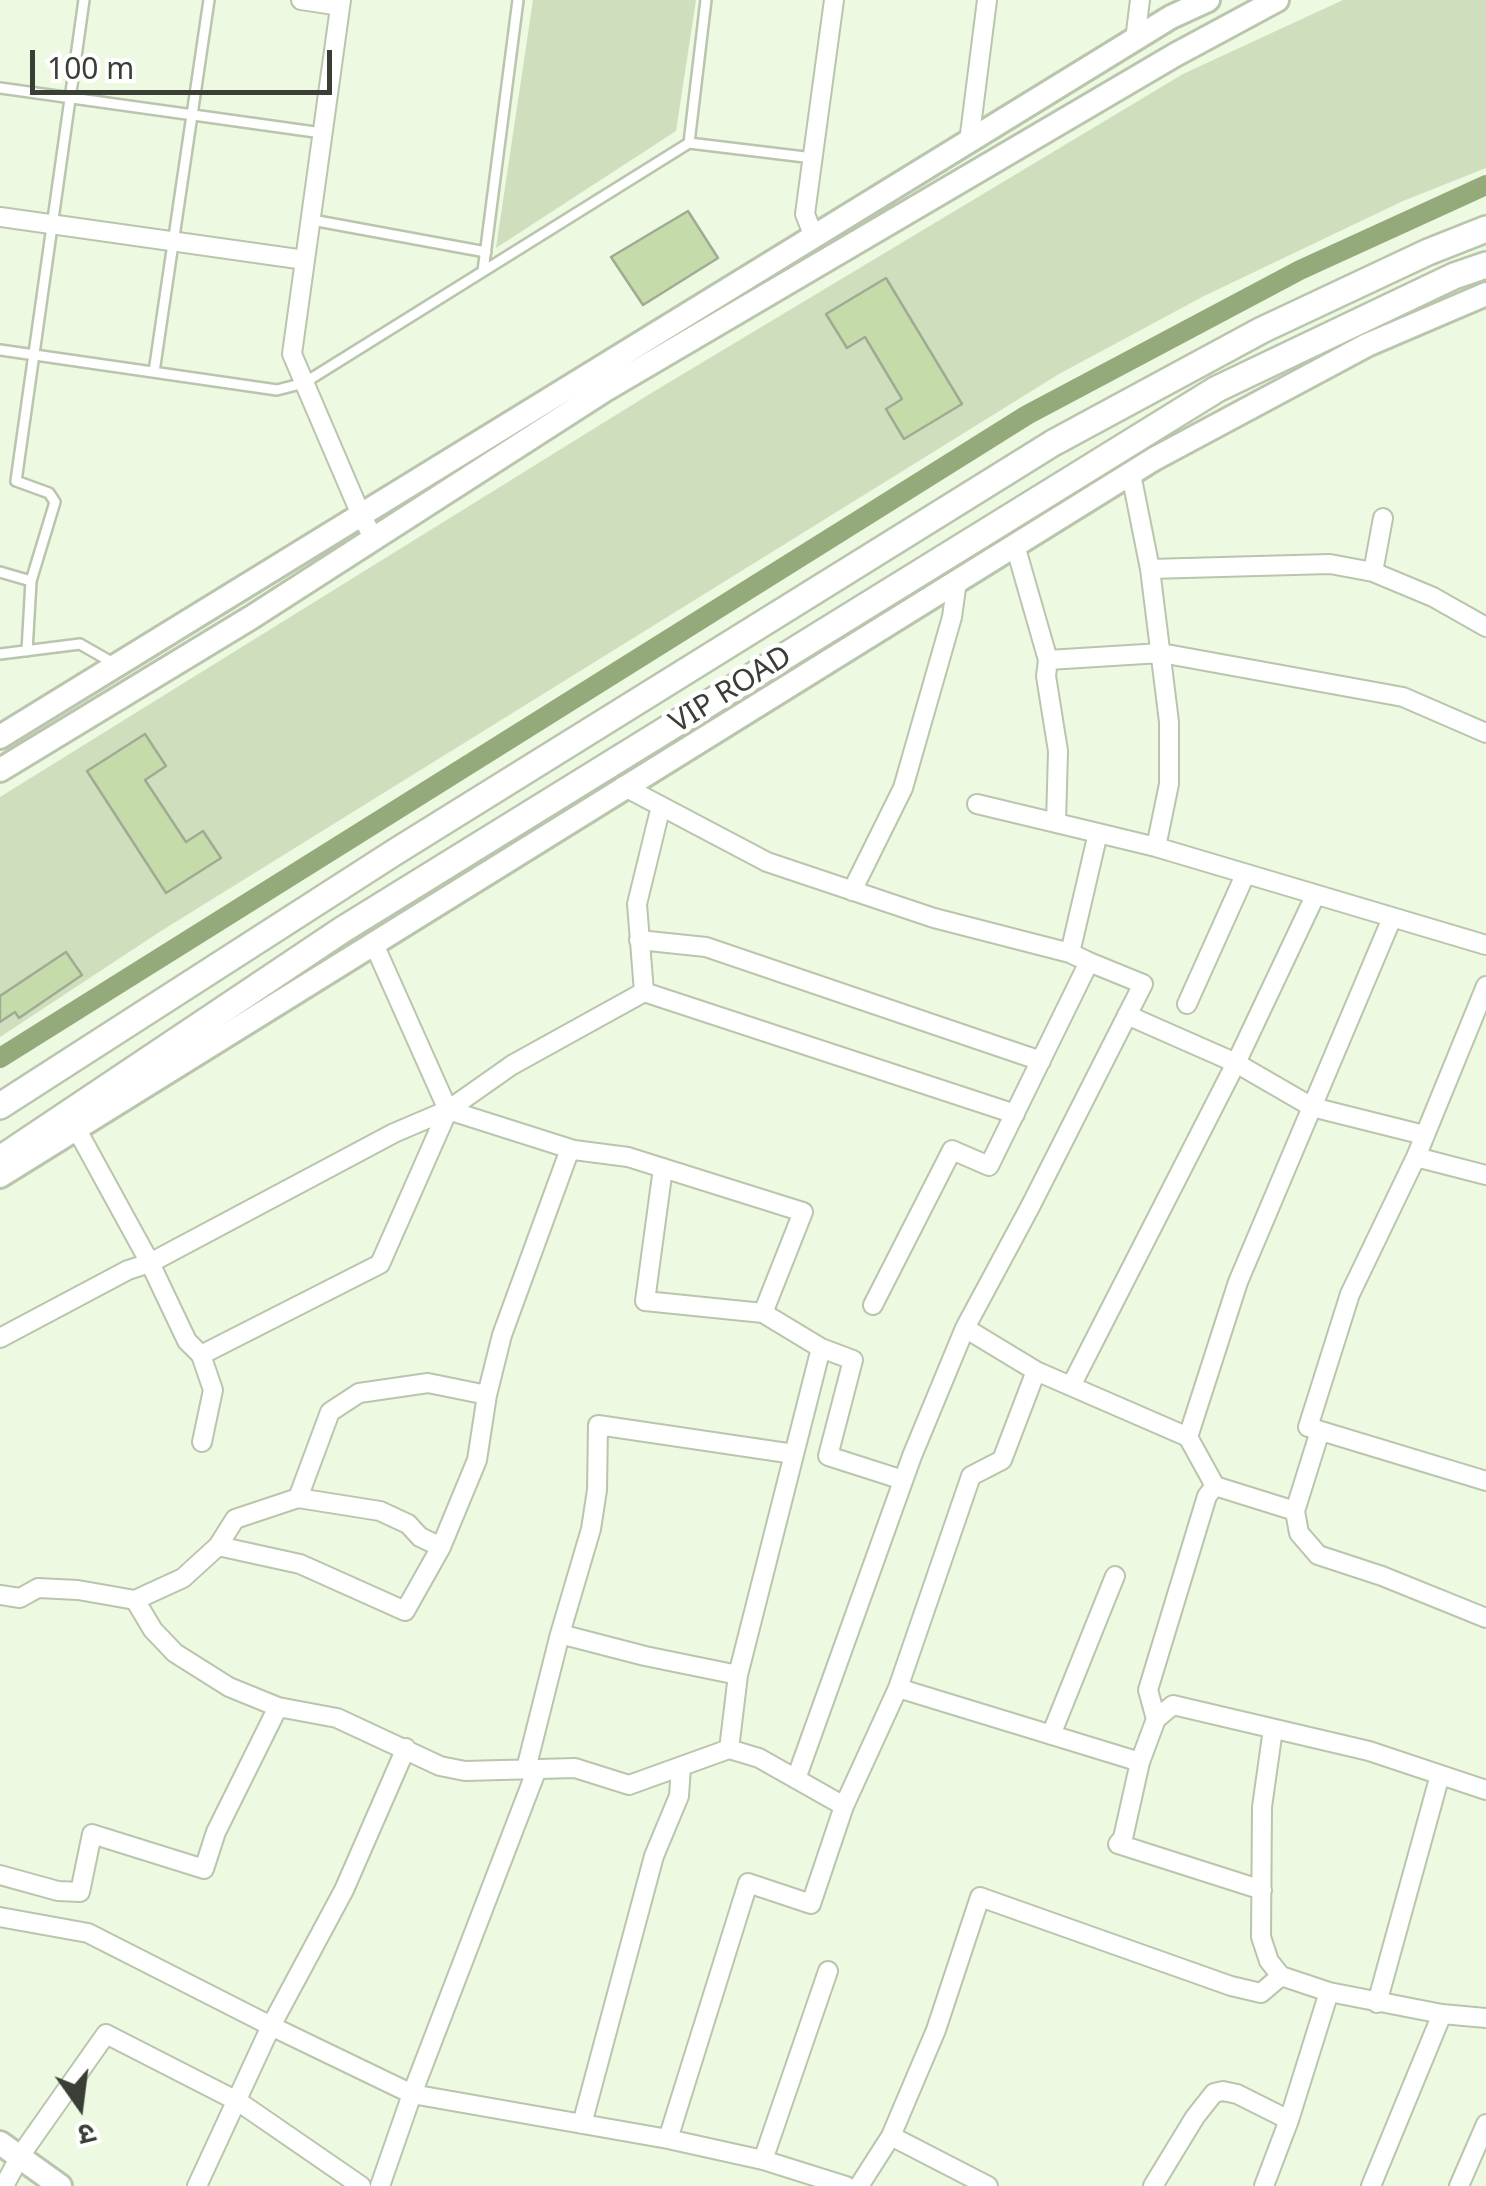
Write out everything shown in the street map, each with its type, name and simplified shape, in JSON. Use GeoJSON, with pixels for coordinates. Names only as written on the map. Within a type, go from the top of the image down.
{"type":"FeatureCollection","features":[{"type":"Feature","properties":{"kind":"main road","name":"VIP ROAD"},"geometry":{"type":"LineString","coordinates":[[0,1106],[395,852],[1053,443],[1262,330],[1486,229]]}},
{"type":"Feature","properties":{"kind":"main road","name":"VIP ROAD"},"geometry":{"type":"LineString","coordinates":[[0,1159],[342,930],[1217,389],[1454,276],[1486,265]]}},
{"type":"Feature","properties":{"kind":"street"},"geometry":{"type":"LineString","coordinates":[[301,0],[341,3],[292,354],[374,539]]}},
{"type":"Feature","properties":{"kind":"street"},"geometry":{"type":"LineString","coordinates":[[814,238],[805,214],[834,0]]}},
{"type":"Feature","properties":{"kind":"street"},"geometry":{"type":"LineString","coordinates":[[969,142],[987,0]]}},
{"type":"Feature","properties":{"kind":"street"},"geometry":{"type":"LineString","coordinates":[[1135,40],[1140,0]]}},
{"type":"Feature","properties":{"kind":"street"},"geometry":{"type":"LineString","coordinates":[[0,737],[1171,17],[1208,0]]}},
{"type":"Feature","properties":{"kind":"street"},"geometry":{"type":"LineString","coordinates":[[0,770],[606,390],[1175,55],[1277,0]]}},
{"type":"Feature","properties":{"kind":"street"},"geometry":{"type":"LineString","coordinates":[[0,217],[305,260]]}},
{"type":"Feature","properties":{"kind":"street","name":"VIP ROAD"},"geometry":{"type":"LineString","coordinates":[[0,1176],[1131,474],[1367,345],[1486,294]]}},
{"type":"Feature","properties":{"kind":"street"},"geometry":{"type":"LineString","coordinates":[[1131,474],[1150,569],[1169,722],[1168,784],[1156,847]]}},
{"type":"Feature","properties":{"kind":"street"},"geometry":{"type":"LineString","coordinates":[[1372,572],[1383,518]]}},
{"type":"Feature","properties":{"kind":"street"},"geometry":{"type":"LineString","coordinates":[[1015,545],[1048,660],[1046,676],[1058,750],[1056,823]]}},
{"type":"Feature","properties":{"kind":"street"},"geometry":{"type":"LineString","coordinates":[[1150,569],[1330,564],[1372,572],[1433,597],[1486,627]]}},
{"type":"Feature","properties":{"kind":"street"},"geometry":{"type":"LineString","coordinates":[[852,890],[903,788],[952,617],[957,581]]}},
{"type":"Feature","properties":{"kind":"street"},"geometry":{"type":"LineString","coordinates":[[1048,660],[1161,654],[1403,698],[1486,733]]}},
{"type":"Feature","properties":{"kind":"street"},"geometry":{"type":"LineString","coordinates":[[623,786],[766,862],[934,918],[1070,953],[1143,984],[964,1328],[903,1480],[796,1779]]}},
{"type":"Feature","properties":{"kind":"street"},"geometry":{"type":"LineString","coordinates":[[976,804],[1156,847],[1486,945]]}},
{"type":"Feature","properties":{"kind":"street"},"geometry":{"type":"LineString","coordinates":[[644,992],[637,904],[661,806]]}},
{"type":"Feature","properties":{"kind":"street"},"geometry":{"type":"LineString","coordinates":[[1070,953],[1098,833]]}},
{"type":"Feature","properties":{"kind":"street"},"geometry":{"type":"LineString","coordinates":[[1188,1004],[1245,876]]}},
{"type":"Feature","properties":{"kind":"street"},"geometry":{"type":"LineString","coordinates":[[1071,1386],[1236,1063],[1316,896]]}},
{"type":"Feature","properties":{"kind":"street"},"geometry":{"type":"LineString","coordinates":[[1188,1436],[1238,1282],[1392,918]]}},
{"type":"Feature","properties":{"kind":"street"},"geometry":{"type":"LineString","coordinates":[[639,940],[706,947],[1041,1061]]}},
{"type":"Feature","properties":{"kind":"street"},"geometry":{"type":"LineString","coordinates":[[201,1355],[380,1264],[448,1110],[373,942]]}},
{"type":"Feature","properties":{"kind":"street"},"geometry":{"type":"LineString","coordinates":[[873,1305],[952,1150],[989,1166],[1090,962]]}},
{"type":"Feature","properties":{"kind":"street"},"geometry":{"type":"LineString","coordinates":[[1486,986],[1416,1157],[1350,1294],[1308,1427],[1486,1481]]}},
{"type":"Feature","properties":{"kind":"street"},"geometry":{"type":"LineString","coordinates":[[0,1338],[394,1133],[448,1110],[512,1065],[644,992],[1015,1114]]}},
{"type":"Feature","properties":{"kind":"street"},"geometry":{"type":"LineString","coordinates":[[1127,1015],[1236,1063],[1312,1107],[1424,1135]]}},
{"type":"Feature","properties":{"kind":"street"},"geometry":{"type":"LineString","coordinates":[[448,1110],[570,1149],[628,1157],[802,1212],[763,1313]]}},
{"type":"Feature","properties":{"kind":"street"},"geometry":{"type":"LineString","coordinates":[[76,1128],[188,1342],[201,1355],[213,1390],[202,1442]]}},
{"type":"Feature","properties":{"kind":"street"},"geometry":{"type":"LineString","coordinates":[[218,1546],[300,1564],[405,1611],[440,1547],[477,1460],[487,1394],[502,1336],[570,1149]]}},
{"type":"Feature","properties":{"kind":"street"},"geometry":{"type":"LineString","coordinates":[[1416,1157],[1486,1174]]}},
{"type":"Feature","properties":{"kind":"street"},"geometry":{"type":"LineString","coordinates":[[663,1168],[645,1302],[763,1313],[821,1348],[853,1360],[828,1456],[903,1480]]}},
{"type":"Feature","properties":{"kind":"street"},"geometry":{"type":"LineString","coordinates":[[964,1328],[1036,1371],[1188,1436],[1215,1486],[1295,1511]]}},
{"type":"Feature","properties":{"kind":"street"},"geometry":{"type":"LineString","coordinates":[[729,1750],[738,1675],[821,1348]]}},
{"type":"Feature","properties":{"kind":"street"},"geometry":{"type":"LineString","coordinates":[[668,2139],[748,1883],[810,1904],[844,1806],[898,1688],[971,1476],[1002,1460],[1036,1371]]}},
{"type":"Feature","properties":{"kind":"street"},"geometry":{"type":"LineString","coordinates":[[298,1498],[330,1412],[359,1393],[428,1383],[487,1394]]}},
{"type":"Feature","properties":{"kind":"street"},"geometry":{"type":"LineString","coordinates":[[380,2186],[531,1769],[560,1634],[591,1530],[597,1490],[598,1425],[794,1454]]}},
{"type":"Feature","properties":{"kind":"street"},"geometry":{"type":"LineString","coordinates":[[1320,1431],[1295,1511],[1299,1533],[1318,1555],[1486,1618]]}},
{"type":"Feature","properties":{"kind":"street"},"geometry":{"type":"LineString","coordinates":[[1156,1719],[1148,1690],[1206,1496],[1215,1486]]}},
{"type":"Feature","properties":{"kind":"street"},"geometry":{"type":"LineString","coordinates":[[0,1595],[20,1598],[38,1588],[135,1600],[183,1578],[218,1546],[235,1519],[298,1498],[380,1511],[408,1524],[420,1538],[440,1547]]}},
{"type":"Feature","properties":{"kind":"street"},"geometry":{"type":"LineString","coordinates":[[1051,1735],[1115,1576]]}},
{"type":"Feature","properties":{"kind":"street"},"geometry":{"type":"LineString","coordinates":[[135,1600],[153,1630],[175,1653],[229,1687],[278,1707],[337,1718],[440,1766],[465,1771],[574,1768],[629,1785],[729,1750],[759,1758],[844,1806]]}},
{"type":"Feature","properties":{"kind":"street"},"geometry":{"type":"LineString","coordinates":[[560,1634],[738,1675]]}},
{"type":"Feature","properties":{"kind":"street"},"geometry":{"type":"LineString","coordinates":[[898,1688],[1140,1762]]}},
{"type":"Feature","properties":{"kind":"street"},"geometry":{"type":"LineString","coordinates":[[1262,1890],[1118,1844],[1124,1838],[1140,1762],[1156,1719],[1173,1704],[1370,1751],[1486,1790]]}},
{"type":"Feature","properties":{"kind":"street"},"geometry":{"type":"LineString","coordinates":[[0,1876],[58,1891],[80,1892],[92,1834],[204,1869],[216,1832],[278,1707]]}},
{"type":"Feature","properties":{"kind":"street"},"geometry":{"type":"LineString","coordinates":[[1274,1729],[1262,1807],[1261,1937],[1269,1960],[1281,1976],[1329,1992],[1442,2014],[1486,2018]]}},
{"type":"Feature","properties":{"kind":"street"},"geometry":{"type":"LineString","coordinates":[[198,2186],[244,2082],[344,1890],[406,1748]]}},
{"type":"Feature","properties":{"kind":"street"},"geometry":{"type":"LineString","coordinates":[[582,2124],[654,1856],[679,1796],[681,1767]]}},
{"type":"Feature","properties":{"kind":"street"},"geometry":{"type":"LineString","coordinates":[[1377,2002],[1440,1775]]}},
{"type":"Feature","properties":{"kind":"street"},"geometry":{"type":"LineString","coordinates":[[858,2186],[891,2136],[936,2030],[980,1897],[1231,1986],[1261,1993],[1281,1976]]}},
{"type":"Feature","properties":{"kind":"street"},"geometry":{"type":"LineString","coordinates":[[0,1917],[88,1933],[412,2094],[668,2139],[764,2160],[846,2186]]}},
{"type":"Feature","properties":{"kind":"street"},"geometry":{"type":"LineString","coordinates":[[764,2160],[828,1972]]}},
{"type":"Feature","properties":{"kind":"street"},"geometry":{"type":"LineString","coordinates":[[1264,2186],[1329,1992]]}},
{"type":"Feature","properties":{"kind":"street"},"geometry":{"type":"LineString","coordinates":[[1372,2186],[1442,2014]]}},
{"type":"Feature","properties":{"kind":"street"},"geometry":{"type":"LineString","coordinates":[[4,2186],[106,2034],[238,2102],[361,2186]]}},
{"type":"Feature","properties":{"kind":"street"},"geometry":{"type":"LineString","coordinates":[[1153,2186],[1214,2093],[1223,2090],[1237,2094],[1289,2120]]}},
{"type":"Feature","properties":{"kind":"street"},"geometry":{"type":"LineString","coordinates":[[1459,2186],[1486,2124]]}},
{"type":"Feature","properties":{"kind":"street"},"geometry":{"type":"LineString","coordinates":[[891,2136],[988,2186]]}},
{"type":"Feature","properties":{"kind":"street"},"geometry":{"type":"LineString","coordinates":[[0,2142],[60,2186]]}},
{"type":"Feature","properties":{"kind":"lane"},"geometry":{"type":"LineString","coordinates":[[26,652],[32,581],[54,502],[49,493],[16,481],[84,0]]}},
{"type":"Feature","properties":{"kind":"lane"},"geometry":{"type":"LineString","coordinates":[[154,372],[209,0]]}},
{"type":"Feature","properties":{"kind":"lane"},"geometry":{"type":"LineString","coordinates":[[483,271],[518,0]]}},
{"type":"Feature","properties":{"kind":"lane"},"geometry":{"type":"LineString","coordinates":[[689,143],[706,0]]}},
{"type":"Feature","properties":{"kind":"lane"},"geometry":{"type":"LineString","coordinates":[[0,88],[322,134]]}},
{"type":"Feature","properties":{"kind":"lane"},"geometry":{"type":"LineString","coordinates":[[0,350],[276,390],[304,383],[689,143],[813,158]]}},
{"type":"Feature","properties":{"kind":"lane"},"geometry":{"type":"LineString","coordinates":[[312,220],[486,252]]}},
{"type":"Feature","properties":{"kind":"lane"},"geometry":{"type":"LineString","coordinates":[[0,572],[32,581]]}},
{"type":"Feature","properties":{"kind":"lane"},"geometry":{"type":"LineString","coordinates":[[0,654],[80,644],[117,665]]}},
{"type":"Feature","properties":{"kind":"green space"},"geometry":{"type":"Polygon","coordinates":[[[533,0],[696,0],[676,131],[496,248],[533,0]]]}},
{"type":"Feature","properties":{"kind":"green space"},"geometry":{"type":"Polygon","coordinates":[[[1343,0],[1486,0],[1486,168],[1403,201],[1204,296],[1059,374],[161,931],[0,1037],[0,797],[653,392],[1183,74],[1343,0]]]}},
{"type":"Feature","properties":{"kind":"building"},"geometry":{"type":"Polygon","coordinates":[[[688,211],[718,258],[643,305],[611,257],[688,211]]]}},
{"type":"Feature","properties":{"kind":"building"},"geometry":{"type":"Polygon","coordinates":[[[886,278],[962,404],[904,439],[886,409],[902,399],[865,337],[847,348],[826,314],[886,278]]]}},
{"type":"Feature","properties":{"kind":"building"},"geometry":{"type":"Polygon","coordinates":[[[145,734],[166,766],[145,780],[186,842],[203,831],[221,858],[166,893],[87,771],[145,734]]]}},
{"type":"Feature","properties":{"kind":"building"},"geometry":{"type":"Polygon","coordinates":[[[66,952],[82,975],[19,1018],[15,1012],[0,1022],[0,996],[66,952]]]}},
{"type":"Feature","properties":{"kind":"waterway"},"geometry":{"type":"LineString","coordinates":[[0,1058],[1027,415],[1300,270],[1486,185]]}}]}
